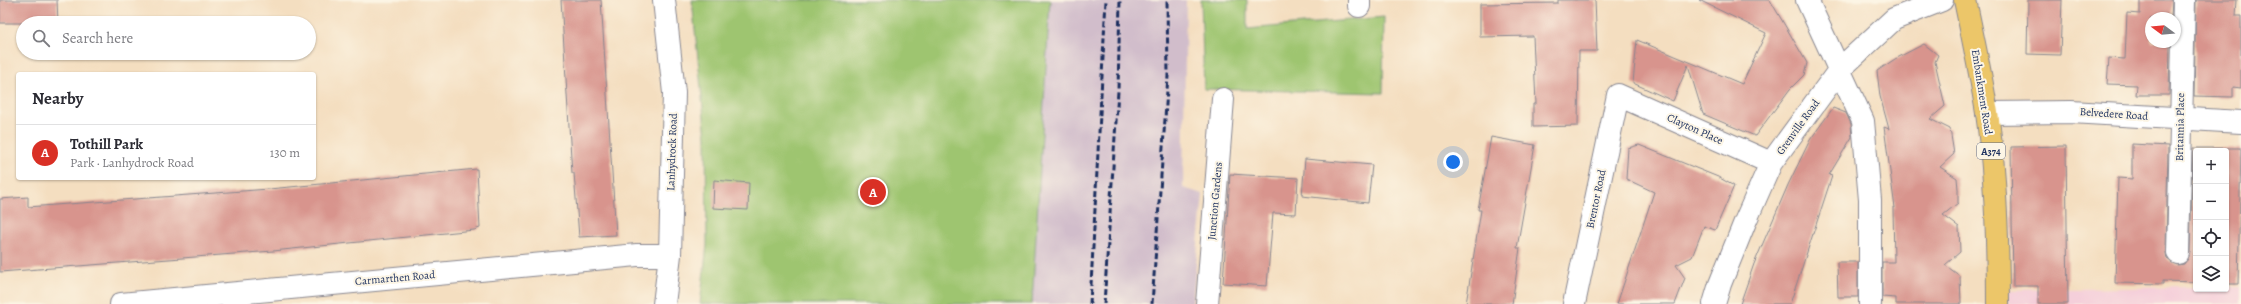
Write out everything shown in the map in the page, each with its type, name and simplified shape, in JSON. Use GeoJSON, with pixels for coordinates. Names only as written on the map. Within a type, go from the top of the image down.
{"type":"FeatureCollection","features":[{"type":"Feature","properties":{"kind":"main road","name":"Embankment Road"},"geometry":{"type":"LineString","coordinates":[[1965,0],[1987,113],[1998,234],[1998,304]]}},
{"type":"Feature","properties":{"kind":"street","name":"Lanhydrock Road"},"geometry":{"type":"LineString","coordinates":[[664,0],[674,92],[670,255],[664,304]]}},
{"type":"Feature","properties":{"kind":"street"},"geometry":{"type":"LineString","coordinates":[[1807,0],[1863,120],[1870,200],[1870,304]]}},
{"type":"Feature","properties":{"kind":"street","name":"Grenville Road"},"geometry":{"type":"LineString","coordinates":[[1714,304],[1734,250],[1771,163],[1840,69],[1894,18],[1942,0]]}},
{"type":"Feature","properties":{"kind":"street","name":"Britannia Place"},"geometry":{"type":"LineString","coordinates":[[2178,253],[2184,0]]}},
{"type":"Feature","properties":{"kind":"street","name":"Clayton Place"},"geometry":{"type":"LineString","coordinates":[[1618,95],[1771,163]]}},
{"type":"Feature","properties":{"kind":"street","name":"Brentor Road"},"geometry":{"type":"LineString","coordinates":[[1574,304],[1618,95]]}},
{"type":"Feature","properties":{"kind":"street","name":"Junction Gardens"},"geometry":{"type":"LineString","coordinates":[[1207,304],[1223,99]]}},
{"type":"Feature","properties":{"kind":"street","name":"Belvedere Road"},"geometry":{"type":"LineString","coordinates":[[1987,113],[2071,112],[2241,122]]}},
{"type":"Feature","properties":{"kind":"street","name":"Carmarthen Road"},"geometry":{"type":"LineString","coordinates":[[121,304],[637,255],[670,255]]}},
{"type":"Feature","properties":{"kind":"shaded area"},"geometry":{"type":"Polygon","coordinates":[[[1050,0],[1186,0],[1183,188],[1203,194],[1192,304],[1032,304],[1050,0]]]}},
{"type":"Feature","properties":{"kind":"shaded area"},"geometry":{"type":"Polygon","coordinates":[[[2241,286],[2241,304],[2009,304],[2009,290],[2193,287],[2193,292],[2229,292],[2229,287],[2241,286]]]}},
{"type":"Feature","properties":{"kind":"green space"},"geometry":{"type":"Polygon","coordinates":[[[692,0],[1050,0],[1032,304],[700,304],[707,245],[706,138],[692,0]]]}},
{"type":"Feature","properties":{"kind":"green space"},"geometry":{"type":"Polygon","coordinates":[[[1201,0],[1247,0],[1247,29],[1384,17],[1383,93],[1204,89],[1201,0]]]}},
{"type":"Feature","properties":{"kind":"building"},"geometry":{"type":"Polygon","coordinates":[[[0,0],[57,0],[58,16],[16,16],[16,23],[0,23],[0,0]]]}},
{"type":"Feature","properties":{"kind":"building"},"geometry":{"type":"Polygon","coordinates":[[[561,0],[601,0],[616,235],[579,237],[574,173],[572,173],[561,0]]]}},
{"type":"Feature","properties":{"kind":"building"},"geometry":{"type":"Polygon","coordinates":[[[1558,0],[1595,0],[1597,51],[1579,51],[1578,126],[1533,127],[1533,104],[1536,104],[1533,36],[1480,37],[1480,4],[1558,3],[1558,0]]]}},
{"type":"Feature","properties":{"kind":"building"},"geometry":{"type":"Polygon","coordinates":[[[1699,0],[1770,0],[1807,63],[1804,75],[1790,89],[1755,136],[1703,114],[1688,65],[1673,101],[1633,83],[1637,40],[1742,84],[1766,33],[1699,0]]]}},
{"type":"Feature","properties":{"kind":"building"},"geometry":{"type":"Polygon","coordinates":[[[2028,0],[2062,0],[2060,55],[2027,54],[2028,0]]]}},
{"type":"Feature","properties":{"kind":"building"},"geometry":{"type":"Polygon","coordinates":[[[2140,0],[2172,0],[2171,12],[2145,12],[2145,48],[2170,48],[2169,95],[2136,95],[2137,85],[2107,84],[2109,58],[2125,59],[2127,13],[2140,14],[2140,0]]]}},
{"type":"Feature","properties":{"kind":"building"},"geometry":{"type":"Polygon","coordinates":[[[2196,0],[2237,0],[2236,16],[2241,16],[2241,88],[2233,87],[2233,97],[2194,96],[2196,0]]]}},
{"type":"Feature","properties":{"kind":"building"},"geometry":{"type":"Polygon","coordinates":[[[1924,44],[1938,55],[1935,62],[1945,106],[1930,119],[1950,129],[1954,154],[1940,167],[1957,178],[1958,203],[1943,215],[1959,227],[1960,252],[1945,265],[1960,276],[1961,304],[1896,304],[1896,298],[1882,297],[1882,262],[1894,262],[1893,207],[1895,208],[1884,127],[1889,129],[1880,96],[1877,71],[1895,59],[1924,44]]]}},
{"type":"Feature","properties":{"kind":"building"},"geometry":{"type":"Polygon","coordinates":[[[1833,108],[1846,113],[1851,124],[1852,137],[1829,175],[1832,176],[1790,304],[1740,304],[1754,264],[1788,185],[1810,140],[1833,108]]]}},
{"type":"Feature","properties":{"kind":"building"},"geometry":{"type":"Polygon","coordinates":[[[1491,137],[1535,145],[1517,248],[1520,248],[1512,304],[1466,304],[1481,210],[1478,210],[1491,137]]]}},
{"type":"Feature","properties":{"kind":"building"},"geometry":{"type":"Polygon","coordinates":[[[2132,144],[2168,146],[2166,253],[2167,259],[2177,265],[2184,264],[2190,253],[2193,148],[2193,282],[2163,281],[2163,284],[2115,283],[2118,178],[2132,179],[2132,144]]]}},
{"type":"Feature","properties":{"kind":"building"},"geometry":{"type":"Polygon","coordinates":[[[1639,145],[1718,177],[1734,186],[1715,230],[1704,226],[1692,257],[1676,265],[1685,278],[1675,304],[1617,304],[1654,192],[1626,179],[1628,148],[1639,145]]]}},
{"type":"Feature","properties":{"kind":"building"},"geometry":{"type":"Polygon","coordinates":[[[2066,146],[2068,304],[2038,304],[2038,286],[2013,286],[2011,147],[2066,146]]]}},
{"type":"Feature","properties":{"kind":"building"},"geometry":{"type":"Polygon","coordinates":[[[2229,148],[2241,148],[2238,284],[2229,284],[2229,148]]]}},
{"type":"Feature","properties":{"kind":"building"},"geometry":{"type":"Polygon","coordinates":[[[1305,159],[1372,165],[1368,203],[1302,196],[1305,159]]]}},
{"type":"Feature","properties":{"kind":"building"},"geometry":{"type":"Polygon","coordinates":[[[477,169],[480,228],[474,230],[273,251],[0,272],[0,199],[28,197],[28,207],[269,189],[477,169]]]}},
{"type":"Feature","properties":{"kind":"building"},"geometry":{"type":"Polygon","coordinates":[[[1230,174],[1298,178],[1296,214],[1273,213],[1267,286],[1223,283],[1230,174]]]}},
{"type":"Feature","properties":{"kind":"building"},"geometry":{"type":"Polygon","coordinates":[[[714,180],[749,183],[748,210],[713,208],[714,180]]]}},
{"type":"Feature","properties":{"kind":"building"},"geometry":{"type":"Polygon","coordinates":[[[1837,262],[1858,262],[1858,297],[1838,297],[1837,262]]]}},
{"type":"Feature","properties":{"kind":"railway"},"geometry":{"type":"LineString","coordinates":[[1090,304],[1106,0]]}},
{"type":"Feature","properties":{"kind":"railway"},"geometry":{"type":"LineString","coordinates":[[1104,304],[1118,91],[1120,0]]}},
{"type":"Feature","properties":{"kind":"railway"},"geometry":{"type":"LineString","coordinates":[[1152,304],[1168,76],[1167,0]]}},
{"type":"Feature","properties":{"kind":"place","name":"Tothill Park"},"geometry":{"type":"Point","coordinates":[873,192]}}]}
